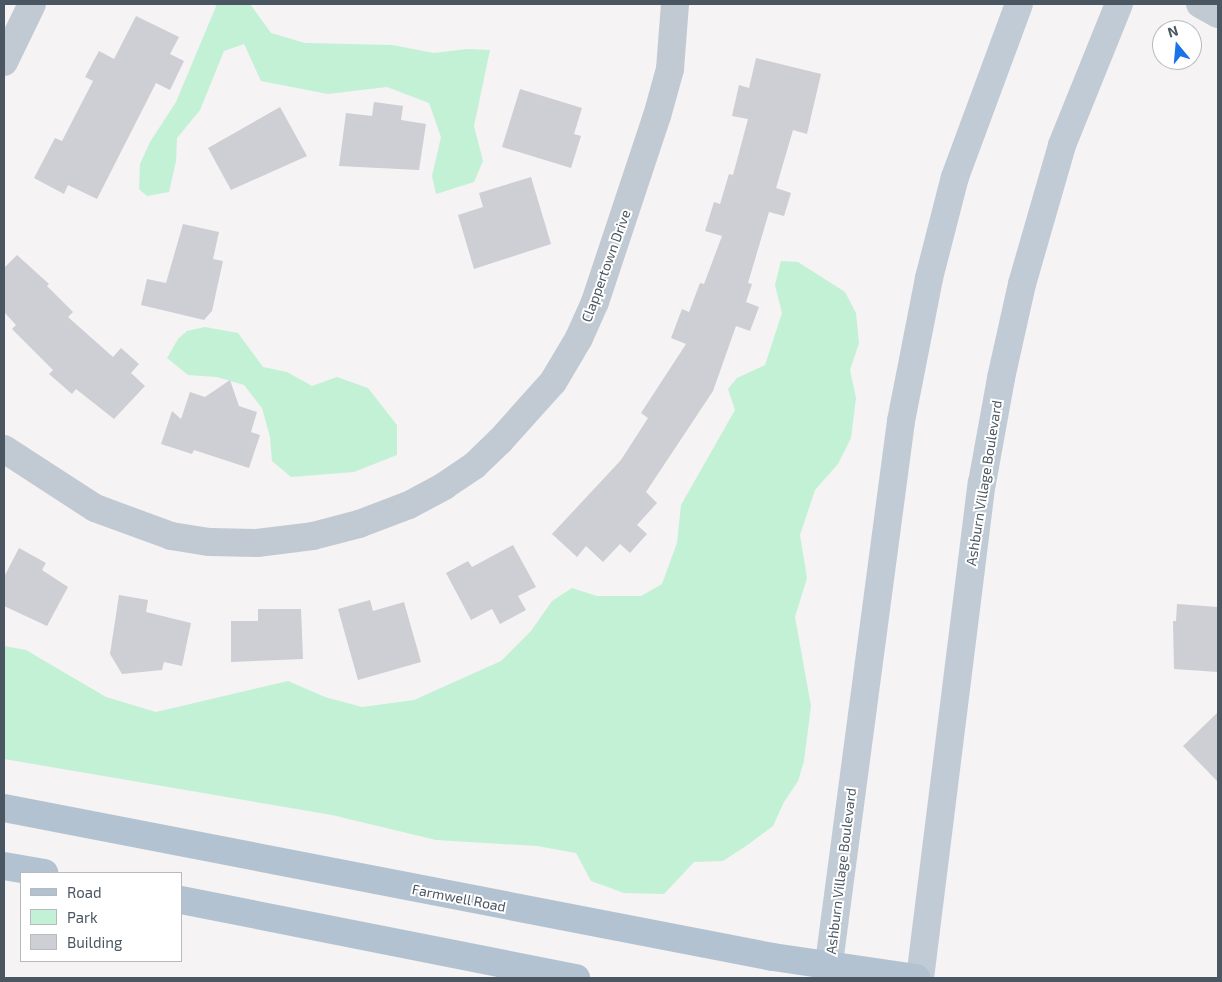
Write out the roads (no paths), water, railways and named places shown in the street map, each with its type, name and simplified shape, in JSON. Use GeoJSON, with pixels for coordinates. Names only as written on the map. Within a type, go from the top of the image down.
{"type":"FeatureCollection","features":[{"type":"Feature","properties":{"kind":"main road","name":"Ashburn Village Boulevard"},"geometry":{"type":"LineString","coordinates":[[828,972],[884,538],[907,392],[929,278],[954,177],[1019,4]]}},
{"type":"Feature","properties":{"kind":"main road","name":"Ashburn Village Boulevard"},"geometry":{"type":"LineString","coordinates":[[918,978],[982,483],[1001,378],[1022,284],[1062,145],[1119,4]]}},
{"type":"Feature","properties":{"kind":"main road","name":"Farmwell Road"},"geometry":{"type":"LineString","coordinates":[[4,808],[828,972],[918,978]]}},
{"type":"Feature","properties":{"kind":"main road"},"geometry":{"type":"LineString","coordinates":[[4,866],[38,872]]}},
{"type":"Feature","properties":{"kind":"main road"},"geometry":{"type":"LineString","coordinates":[[182,900],[576,978]]}},
{"type":"Feature","properties":{"kind":"street"},"geometry":{"type":"LineString","coordinates":[[4,62],[32,4]]}},
{"type":"Feature","properties":{"kind":"street","name":"Clappertown Drive"},"geometry":{"type":"LineString","coordinates":[[4,449],[95,508],[171,536],[210,542],[256,543],[313,536],[359,524],[400,509],[444,486],[475,465],[520,419],[553,382],[579,338],[596,302],[657,116],[670,69],[675,4]]}},
{"type":"Feature","properties":{"kind":"street"},"geometry":{"type":"LineString","coordinates":[[1200,4],[1218,14]]}}]}
